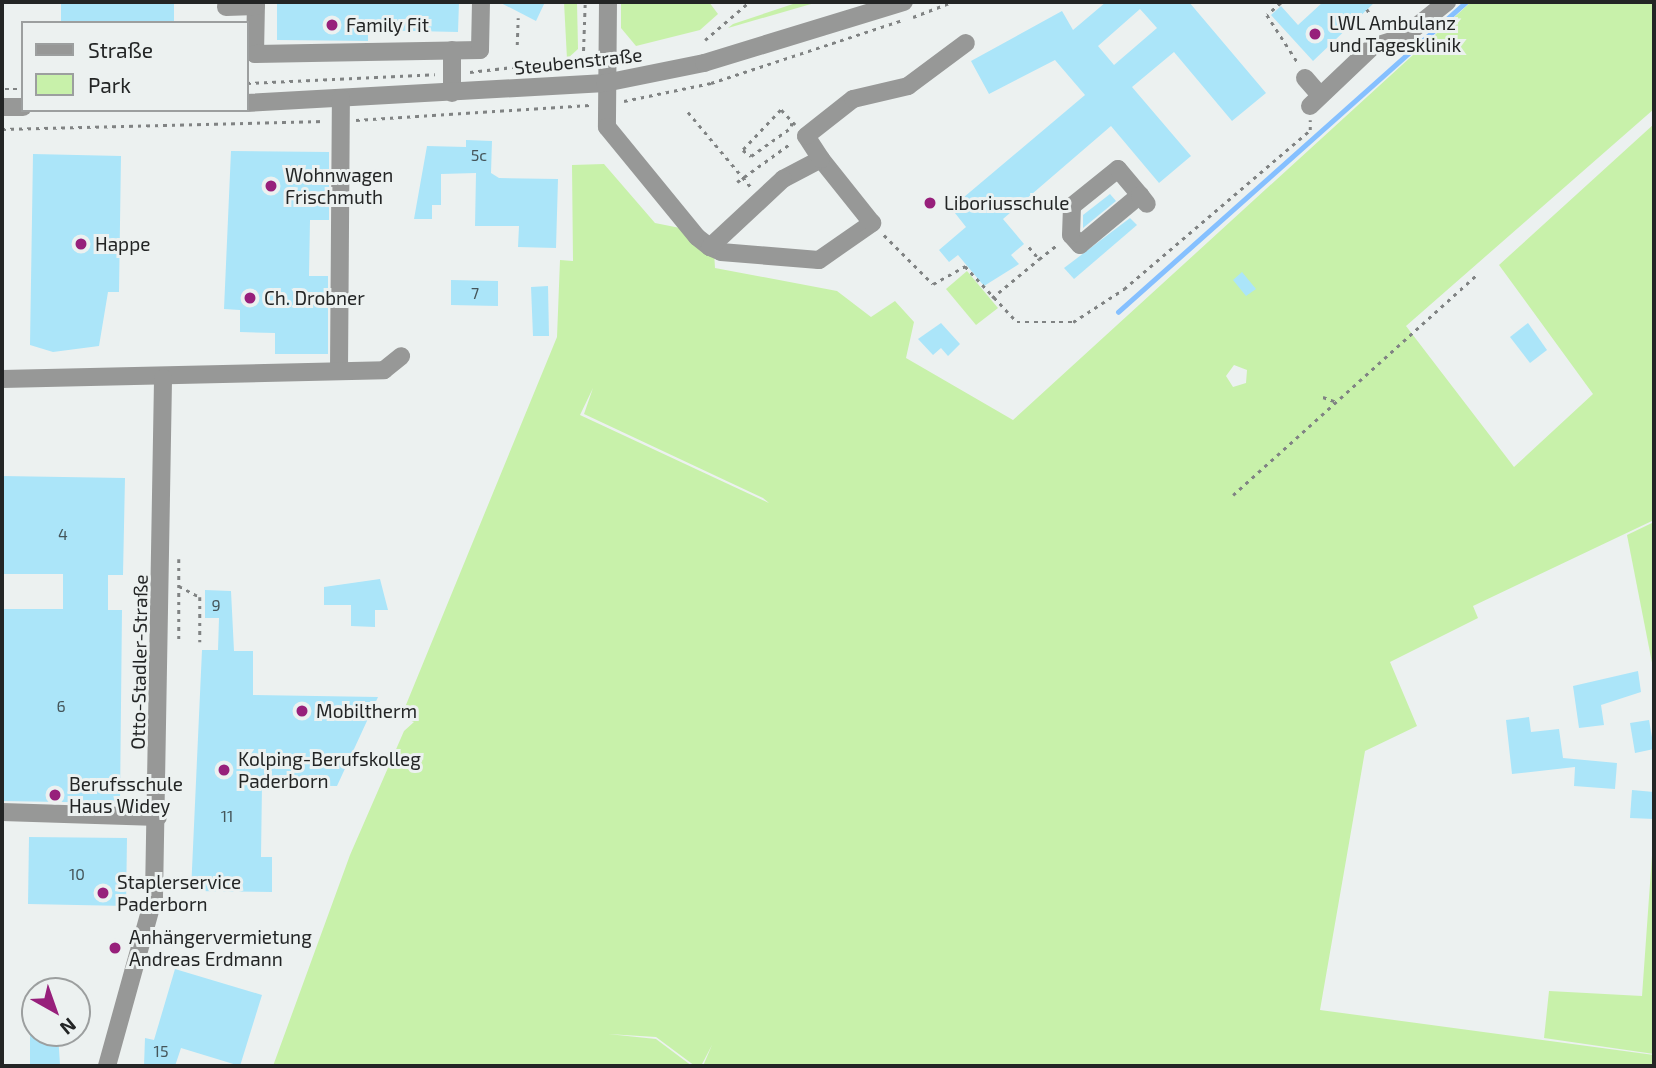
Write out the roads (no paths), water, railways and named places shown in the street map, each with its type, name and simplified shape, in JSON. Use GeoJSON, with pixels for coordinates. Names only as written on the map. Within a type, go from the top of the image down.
{"type":"FeatureCollection","features":[{"type":"Feature","properties":{"kind":"street"},"geometry":{"type":"LineString","coordinates":[[226,10],[256,4],[255,54],[480,50],[481,2]]}},
{"type":"Feature","properties":{"kind":"street"},"geometry":{"type":"LineString","coordinates":[[608,2],[605,83],[607,127],[710,247],[768,257],[819,260],[835,253],[872,223],[806,136],[853,99],[908,86],[966,43]]}},
{"type":"Feature","properties":{"kind":"street","name":"Steubenstraße"},"geometry":{"type":"LineString","coordinates":[[248,103],[605,83],[704,63],[904,2]]}},
{"type":"Feature","properties":{"kind":"street"},"geometry":{"type":"LineString","coordinates":[[1305,78],[1315,100],[1382,44],[1420,27],[1447,2]]}},
{"type":"Feature","properties":{"kind":"street"},"geometry":{"type":"LineString","coordinates":[[452,50],[452,93]]}},
{"type":"Feature","properties":{"kind":"street"},"geometry":{"type":"LineString","coordinates":[[339,371],[341,98]]}},
{"type":"Feature","properties":{"kind":"street"},"geometry":{"type":"LineString","coordinates":[[2,107],[21,107]]}},
{"type":"Feature","properties":{"kind":"street"},"geometry":{"type":"LineString","coordinates":[[710,247],[783,179],[821,159]]}},
{"type":"Feature","properties":{"kind":"street"},"geometry":{"type":"LineString","coordinates":[[1118,169],[1144,199],[1080,245],[1071,235],[1072,206],[1118,169]]}},
{"type":"Feature","properties":{"kind":"street"},"geometry":{"type":"LineString","coordinates":[[2,379],[384,370],[401,356]]}},
{"type":"Feature","properties":{"kind":"street","name":"Otto-Stadler-Straße"},"geometry":{"type":"LineString","coordinates":[[107,1066],[154,897],[158,817],[163,377]]}},
{"type":"Feature","properties":{"kind":"street"},"geometry":{"type":"LineString","coordinates":[[2,812],[158,817]]}},
{"type":"Feature","properties":{"kind":"waterway"},"geometry":{"type":"LineString","coordinates":[[1118,312],[1466,2]]}},
{"type":"Feature","properties":{"kind":"place","name":"Family Fit"},"geometry":{"type":"Point","coordinates":[332,25]}},
{"type":"Feature","properties":{"kind":"place","name":"LWL Ambulanz und Tagesklinik"},"geometry":{"type":"Point","coordinates":[1315,34]}},
{"type":"Feature","properties":{"kind":"place","name":"Wohnwagen Frischmuth"},"geometry":{"type":"Point","coordinates":[271,186]}},
{"type":"Feature","properties":{"kind":"place","name":"Liboriusschule"},"geometry":{"type":"Point","coordinates":[930,203]}},
{"type":"Feature","properties":{"kind":"place","name":"Happe"},"geometry":{"type":"Point","coordinates":[81,244]}},
{"type":"Feature","properties":{"kind":"place","name":"Ch. Drobner"},"geometry":{"type":"Point","coordinates":[250,298]}},
{"type":"Feature","properties":{"kind":"place","name":"Mobiltherm"},"geometry":{"type":"Point","coordinates":[302,711]}},
{"type":"Feature","properties":{"kind":"place","name":"Kolping-Berufskolleg Paderborn"},"geometry":{"type":"Point","coordinates":[224,770]}},
{"type":"Feature","properties":{"kind":"place","name":"Berufsschule Haus Widey"},"geometry":{"type":"Point","coordinates":[55,795]}},
{"type":"Feature","properties":{"kind":"place","name":"Staplerservice Paderborn"},"geometry":{"type":"Point","coordinates":[103,893]}},
{"type":"Feature","properties":{"kind":"place","name":"Anhängervermietung Andreas Erdmann"},"geometry":{"type":"Point","coordinates":[115,948]}}]}
